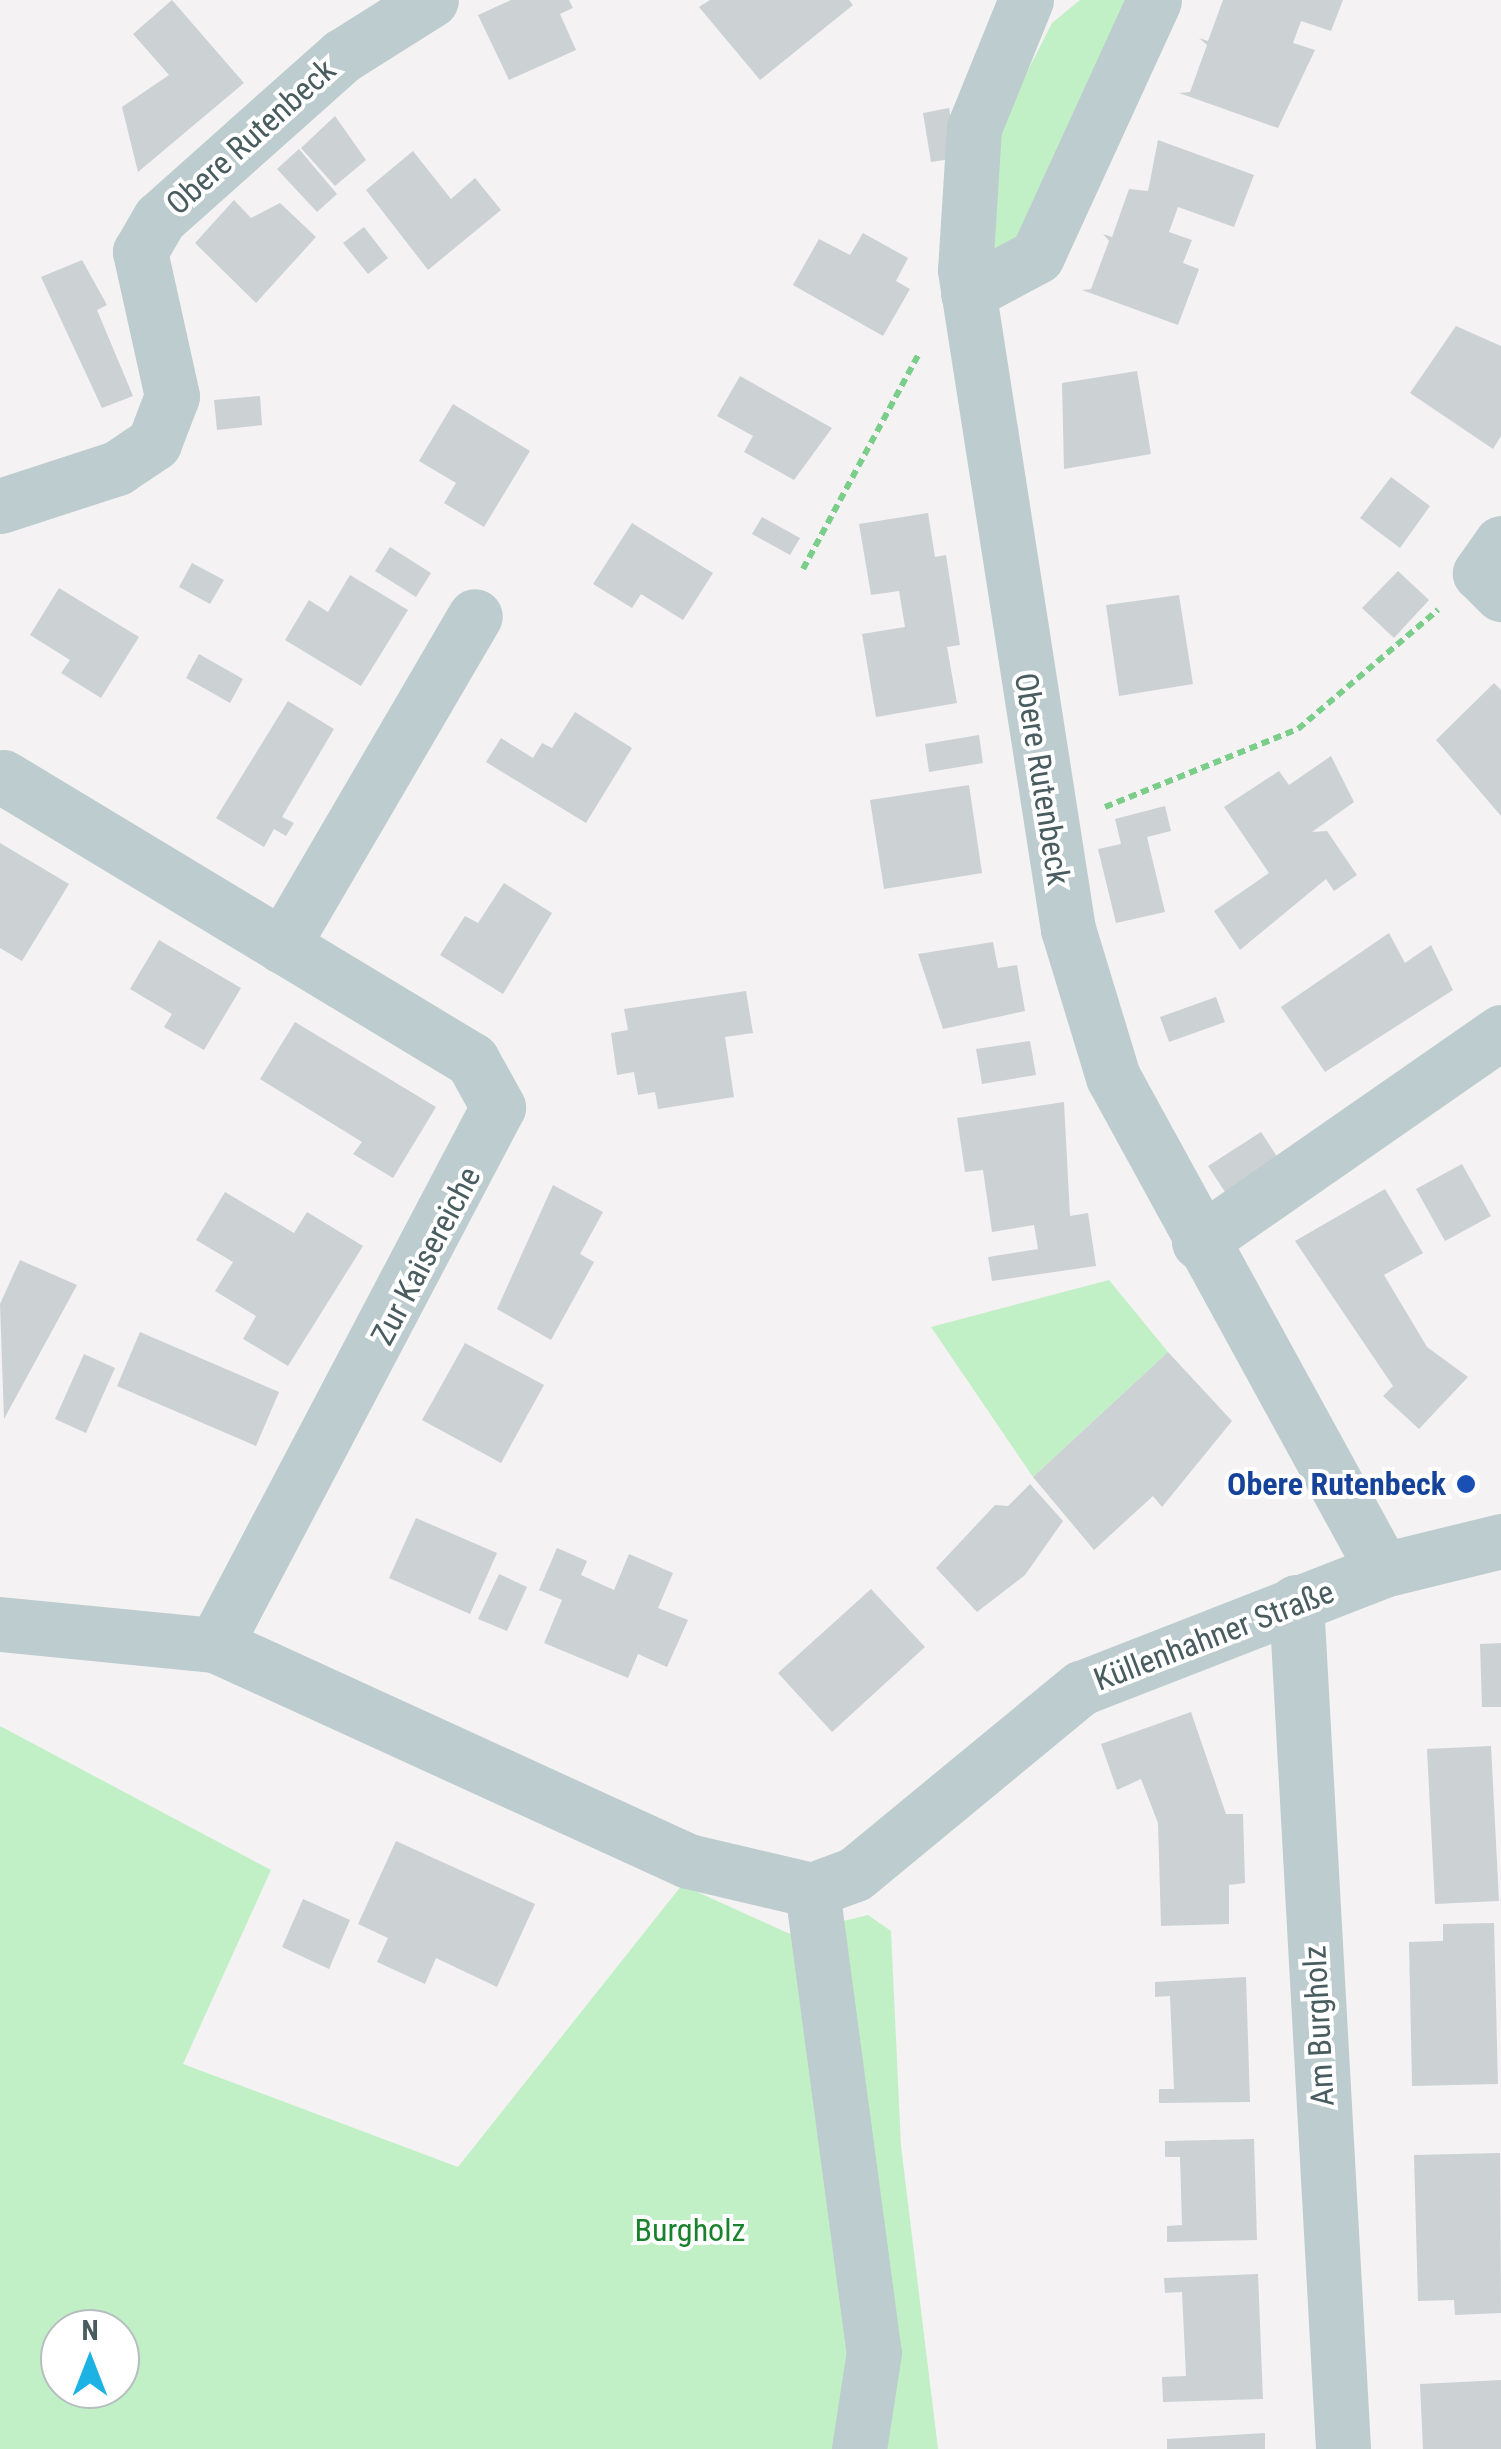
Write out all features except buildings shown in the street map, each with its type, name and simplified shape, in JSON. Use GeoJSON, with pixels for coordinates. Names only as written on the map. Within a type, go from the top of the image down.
{"type":"FeatureCollection","features":[{"type":"Feature","properties":{"kind":"street","name":"Obere Rutenbeck"},"geometry":{"type":"LineString","coordinates":[[0,506],[117,468],[154,443],[172,396],[140,252],[160,218],[342,56],[431,0]]}},
{"type":"Feature","properties":{"kind":"street","name":"Obere Rutenbeck"},"geometry":{"type":"LineString","coordinates":[[1026,0],[974,128],[966,281],[1045,820],[1114,1077],[1198,1242],[1383,1570]]}},
{"type":"Feature","properties":{"kind":"street"},"geometry":{"type":"LineString","coordinates":[[966,281],[1037,256],[1154,0]]}},
{"type":"Feature","properties":{"kind":"street"},"geometry":{"type":"LineString","coordinates":[[282,946],[475,616]]}},
{"type":"Feature","properties":{"kind":"street","name":"Zur Kaisereiche"},"geometry":{"type":"LineString","coordinates":[[3,777],[472,1060],[498,1107],[214,1646]]}},
{"type":"Feature","properties":{"kind":"street"},"geometry":{"type":"LineString","coordinates":[[1198,1242],[1501,1032]]}},
{"type":"Feature","properties":{"kind":"street","name":"Küllenhahner Straße"},"geometry":{"type":"LineString","coordinates":[[812,1890],[855,1874],[1082,1688],[1383,1570],[1501,1541]]}},
{"type":"Feature","properties":{"kind":"street","name":"Am Burgholz"},"geometry":{"type":"LineString","coordinates":[[1296,1602],[1342,2449]]}},
{"type":"Feature","properties":{"kind":"street"},"geometry":{"type":"LineString","coordinates":[[0,1624],[214,1646],[688,1861],[812,1890],[874,2352],[859,2449]]}},
{"type":"Feature","properties":{"kind":"path"},"geometry":{"type":"LineString","coordinates":[[803,569],[966,281]]}},
{"type":"Feature","properties":{"kind":"path"},"geometry":{"type":"LineString","coordinates":[[1045,820],[1140,800],[1298,729],[1494,570]]}},
{"type":"Feature","properties":{"kind":"green space"},"geometry":{"type":"Polygon","coordinates":[[[1080,0],[1137,0],[1014,252],[983,247],[1007,79],[1025,76],[1052,23],[1080,0]]]}},
{"type":"Feature","properties":{"kind":"green space"},"geometry":{"type":"Polygon","coordinates":[[[1109,1280],[1168,1352],[1033,1477],[931,1327],[1109,1280]]]}},
{"type":"Feature","properties":{"kind":"green space","name":"Burgholz"},"geometry":{"type":"Polygon","coordinates":[[[0,1726],[271,1870],[183,2064],[458,2167],[682,1885],[790,1934],[868,1915],[891,1931],[901,2146],[938,2449],[0,2449],[0,1726]]]}},
{"type":"Feature","properties":{"kind":"place","name":"Obere Rutenbeck"},"geometry":{"type":"Point","coordinates":[1466,1484]}}]}
